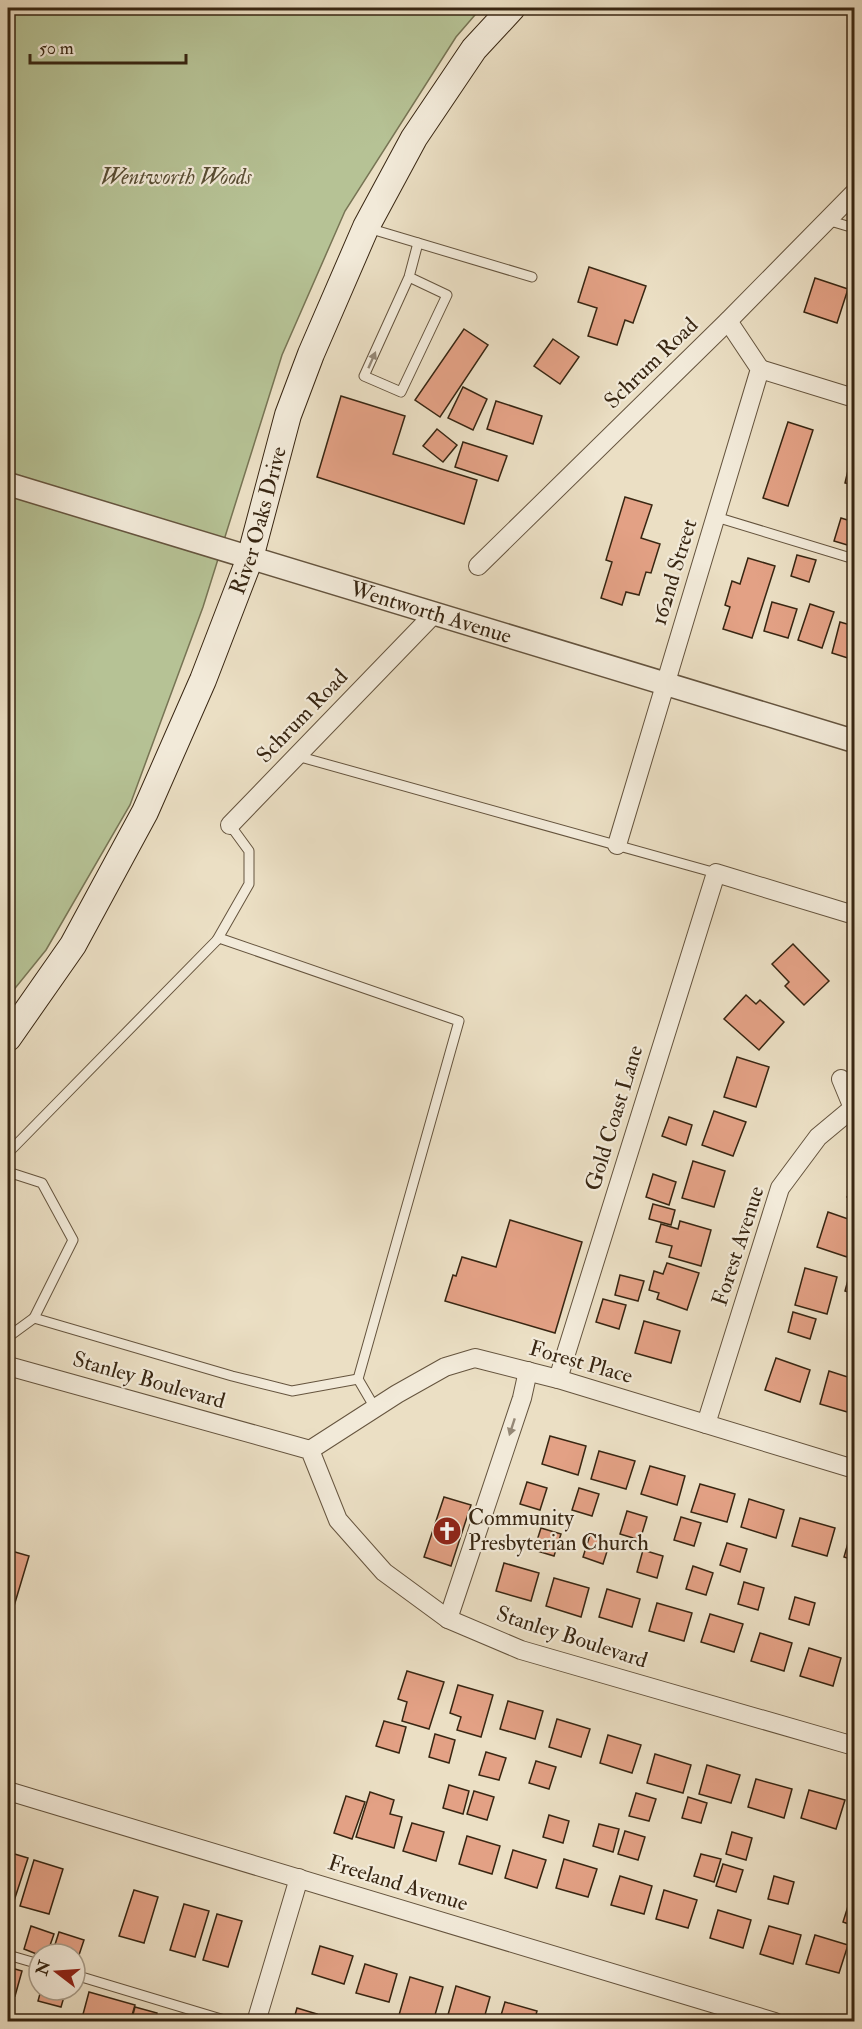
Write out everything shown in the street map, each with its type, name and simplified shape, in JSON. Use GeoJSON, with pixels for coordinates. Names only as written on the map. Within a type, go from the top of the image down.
{"type":"FeatureCollection","features":[{"type":"Feature","properties":{"kind":"main road","name":"River Oaks Drive"},"geometry":{"type":"LineString","coordinates":[[8,1038],[73,945],[145,812],[203,680],[250,558],[288,415],[366,227],[414,138],[474,48],[512,8]]}},
{"type":"Feature","properties":{"kind":"street","name":"Schrum Road"},"geometry":{"type":"LineString","coordinates":[[478,566],[855,193]]}},
{"type":"Feature","properties":{"kind":"street"},"geometry":{"type":"LineString","coordinates":[[728,321],[760,369],[855,398]]}},
{"type":"Feature","properties":{"kind":"street","name":"162nd Street"},"geometry":{"type":"LineString","coordinates":[[617,845],[760,369]]}},
{"type":"Feature","properties":{"kind":"street","name":"Wentworth Avenue"},"geometry":{"type":"LineString","coordinates":[[8,484],[855,741]]}},
{"type":"Feature","properties":{"kind":"street","name":"Schrum Road"},"geometry":{"type":"LineString","coordinates":[[230,825],[434,614]]}},
{"type":"Feature","properties":{"kind":"street"},"geometry":{"type":"LineString","coordinates":[[716,873],[855,915]]}},
{"type":"Feature","properties":{"kind":"street","name":"Gold Coast Lane"},"geometry":{"type":"LineString","coordinates":[[558,1378],[716,873]]}},
{"type":"Feature","properties":{"kind":"street"},"geometry":{"type":"LineString","coordinates":[[841,1079],[854,1108]]}},
{"type":"Feature","properties":{"kind":"street","name":"Forest Avenue"},"geometry":{"type":"LineString","coordinates":[[706,1424],[780,1188],[818,1137],[854,1108]]}},
{"type":"Feature","properties":{"kind":"street","name":"Forest Place"},"geometry":{"type":"LineString","coordinates":[[310,1450],[445,1367],[475,1358],[558,1378],[855,1469]]}},
{"type":"Feature","properties":{"kind":"street","name":"Stanley Boulevard"},"geometry":{"type":"LineString","coordinates":[[8,1368],[310,1450],[338,1520],[384,1572],[448,1619],[521,1650],[855,1746]]}},
{"type":"Feature","properties":{"kind":"street"},"geometry":{"type":"LineString","coordinates":[[448,1619],[522,1398],[528,1371]]}},
{"type":"Feature","properties":{"kind":"street","name":"Freeland Avenue"},"geometry":{"type":"LineString","coordinates":[[8,1791],[775,2022]]}},
{"type":"Feature","properties":{"kind":"street"},"geometry":{"type":"LineString","coordinates":[[256,2022],[299,1878]]}},
{"type":"Feature","properties":{"kind":"lane"},"geometry":{"type":"LineString","coordinates":[[827,220],[855,228]]}},
{"type":"Feature","properties":{"kind":"lane"},"geometry":{"type":"LineString","coordinates":[[366,227],[532,276]]}},
{"type":"Feature","properties":{"kind":"lane"},"geometry":{"type":"LineString","coordinates":[[410,277],[447,295],[401,392],[364,376],[410,277],[418,243]]}},
{"type":"Feature","properties":{"kind":"lane"},"geometry":{"type":"LineString","coordinates":[[716,517],[855,559]]}},
{"type":"Feature","properties":{"kind":"lane"},"geometry":{"type":"LineString","coordinates":[[297,756],[716,873]]}},
{"type":"Feature","properties":{"kind":"lane"},"geometry":{"type":"LineString","coordinates":[[8,1153],[218,940],[249,884],[249,851],[230,825]]}},
{"type":"Feature","properties":{"kind":"lane"},"geometry":{"type":"LineString","coordinates":[[218,940],[230,942],[459,1021],[358,1379],[375,1408]]}},
{"type":"Feature","properties":{"kind":"lane"},"geometry":{"type":"LineString","coordinates":[[8,1172],[42,1183],[73,1240],[34,1318],[8,1337]]}},
{"type":"Feature","properties":{"kind":"lane"},"geometry":{"type":"LineString","coordinates":[[34,1318],[232,1376],[292,1391],[358,1379]]}},
{"type":"Feature","properties":{"kind":"lane"},"geometry":{"type":"LineString","coordinates":[[8,1955],[27,1961]]}},
{"type":"Feature","properties":{"kind":"lane"},"geometry":{"type":"LineString","coordinates":[[87,1979],[231,2022]]}},
{"type":"Feature","properties":{"kind":"green space","name":"Wentworth Woods"},"geometry":{"type":"Polygon","coordinates":[[[8,8],[481,8],[456,37],[345,211],[282,355],[203,607],[130,805],[46,950],[8,997],[8,8]]]}},
{"type":"Feature","properties":{"kind":"building"},"geometry":{"type":"Polygon","coordinates":[[[589,267],[646,286],[633,323],[625,320],[617,345],[588,336],[597,308],[578,302],[589,267]]]}},
{"type":"Feature","properties":{"kind":"building"},"geometry":{"type":"Polygon","coordinates":[[[815,278],[848,289],[837,323],[804,312],[815,278]]]}},
{"type":"Feature","properties":{"kind":"building"},"geometry":{"type":"Polygon","coordinates":[[[464,329],[488,345],[440,417],[415,400],[464,329]]]}},
{"type":"Feature","properties":{"kind":"building"},"geometry":{"type":"Polygon","coordinates":[[[553,339],[579,357],[560,384],[534,366],[553,339]]]}},
{"type":"Feature","properties":{"kind":"building"},"geometry":{"type":"Polygon","coordinates":[[[463,387],[487,399],[473,430],[448,418],[463,387]]]}},
{"type":"Feature","properties":{"kind":"building"},"geometry":{"type":"Polygon","coordinates":[[[341,396],[405,416],[393,454],[477,480],[464,524],[317,477],[341,396]]]}},
{"type":"Feature","properties":{"kind":"building"},"geometry":{"type":"Polygon","coordinates":[[[496,401],[542,416],[533,444],[487,429],[496,401]]]}},
{"type":"Feature","properties":{"kind":"building"},"geometry":{"type":"Polygon","coordinates":[[[788,422],[813,430],[788,506],[763,498],[788,422]]]}},
{"type":"Feature","properties":{"kind":"building"},"geometry":{"type":"Polygon","coordinates":[[[437,429],[457,445],[443,462],[423,446],[437,429]]]}},
{"type":"Feature","properties":{"kind":"building"},"geometry":{"type":"Polygon","coordinates":[[[463,442],[507,456],[498,481],[455,467],[463,442]]]}},
{"type":"Feature","properties":{"kind":"building"},"geometry":{"type":"Polygon","coordinates":[[[851,458],[854,459],[854,485],[845,483],[851,458]]]}},
{"type":"Feature","properties":{"kind":"building"},"geometry":{"type":"Polygon","coordinates":[[[625,497],[652,505],[641,538],[660,544],[651,573],[646,572],[639,595],[626,592],[622,605],[601,598],[612,562],[606,560],[625,497]]]}},
{"type":"Feature","properties":{"kind":"building"},"geometry":{"type":"Polygon","coordinates":[[[841,518],[854,522],[854,547],[834,541],[841,518]]]}},
{"type":"Feature","properties":{"kind":"building"},"geometry":{"type":"Polygon","coordinates":[[[797,555],[816,560],[809,582],[791,576],[797,555]]]}},
{"type":"Feature","properties":{"kind":"building"},"geometry":{"type":"Polygon","coordinates":[[[748,558],[775,566],[752,638],[723,629],[730,607],[725,605],[732,581],[740,584],[748,558]]]}},
{"type":"Feature","properties":{"kind":"building"},"geometry":{"type":"Polygon","coordinates":[[[772,602],[797,609],[788,638],[764,631],[772,602]]]}},
{"type":"Feature","properties":{"kind":"building"},"geometry":{"type":"Polygon","coordinates":[[[810,604],[834,612],[822,648],[798,640],[810,604]]]}},
{"type":"Feature","properties":{"kind":"building"},"geometry":{"type":"Polygon","coordinates":[[[840,622],[854,626],[854,660],[832,653],[840,622]]]}},
{"type":"Feature","properties":{"kind":"building"},"geometry":{"type":"Polygon","coordinates":[[[793,944],[829,981],[804,1005],[785,986],[789,982],[772,964],[793,944]]]}},
{"type":"Feature","properties":{"kind":"building"},"geometry":{"type":"Polygon","coordinates":[[[854,986],[854,1001],[849,998],[854,986]]]}},
{"type":"Feature","properties":{"kind":"building"},"geometry":{"type":"Polygon","coordinates":[[[746,995],[756,1004],[760,1000],[784,1022],[759,1050],[724,1019],[746,995]]]}},
{"type":"Feature","properties":{"kind":"building"},"geometry":{"type":"Polygon","coordinates":[[[737,1057],[769,1067],[756,1107],[724,1097],[737,1057]]]}},
{"type":"Feature","properties":{"kind":"building"},"geometry":{"type":"Polygon","coordinates":[[[714,1111],[746,1122],[733,1156],[702,1145],[714,1111]]]}},
{"type":"Feature","properties":{"kind":"building"},"geometry":{"type":"Polygon","coordinates":[[[669,1117],[692,1125],[686,1145],[662,1136],[669,1117]]]}},
{"type":"Feature","properties":{"kind":"building"},"geometry":{"type":"Polygon","coordinates":[[[693,1161],[725,1171],[714,1207],[682,1198],[693,1161]]]}},
{"type":"Feature","properties":{"kind":"building"},"geometry":{"type":"Polygon","coordinates":[[[653,1174],[676,1182],[669,1205],[646,1197],[653,1174]]]}},
{"type":"Feature","properties":{"kind":"building"},"geometry":{"type":"Polygon","coordinates":[[[854,1186],[854,1201],[847,1197],[854,1186]]]}},
{"type":"Feature","properties":{"kind":"building"},"geometry":{"type":"Polygon","coordinates":[[[653,1204],[675,1210],[671,1225],[649,1219],[653,1204]]]}},
{"type":"Feature","properties":{"kind":"building"},"geometry":{"type":"Polygon","coordinates":[[[828,1212],[854,1221],[854,1237],[847,1257],[817,1247],[828,1212]]]}},
{"type":"Feature","properties":{"kind":"building"},"geometry":{"type":"Polygon","coordinates":[[[510,1220],[582,1242],[555,1333],[445,1301],[453,1275],[456,1276],[462,1257],[496,1267],[510,1220]]]}},
{"type":"Feature","properties":{"kind":"building"},"geometry":{"type":"Polygon","coordinates":[[[680,1221],[711,1230],[701,1266],[669,1257],[672,1246],[656,1242],[661,1224],[678,1229],[680,1221]]]}},
{"type":"Feature","properties":{"kind":"building"},"geometry":{"type":"Polygon","coordinates":[[[667,1263],[699,1273],[687,1310],[657,1299],[659,1293],[649,1290],[654,1271],[663,1274],[667,1263]]]}},
{"type":"Feature","properties":{"kind":"building"},"geometry":{"type":"Polygon","coordinates":[[[805,1268],[837,1277],[827,1314],[795,1305],[805,1268]]]}},
{"type":"Feature","properties":{"kind":"building"},"geometry":{"type":"Polygon","coordinates":[[[850,1273],[854,1274],[854,1294],[845,1291],[850,1273]]]}},
{"type":"Feature","properties":{"kind":"building"},"geometry":{"type":"Polygon","coordinates":[[[620,1275],[644,1281],[638,1301],[615,1295],[620,1275]]]}},
{"type":"Feature","properties":{"kind":"building"},"geometry":{"type":"Polygon","coordinates":[[[603,1299],[626,1305],[619,1329],[596,1322],[603,1299]]]}},
{"type":"Feature","properties":{"kind":"building"},"geometry":{"type":"Polygon","coordinates":[[[793,1312],[816,1319],[810,1339],[788,1332],[793,1312]]]}},
{"type":"Feature","properties":{"kind":"building"},"geometry":{"type":"Polygon","coordinates":[[[644,1321],[680,1331],[671,1363],[635,1353],[644,1321]]]}},
{"type":"Feature","properties":{"kind":"building"},"geometry":{"type":"Polygon","coordinates":[[[776,1358],[810,1370],[800,1402],[765,1390],[776,1358]]]}},
{"type":"Feature","properties":{"kind":"building"},"geometry":{"type":"Polygon","coordinates":[[[829,1371],[854,1379],[854,1414],[820,1404],[829,1371]]]}},
{"type":"Feature","properties":{"kind":"building"},"geometry":{"type":"Polygon","coordinates":[[[550,1436],[586,1446],[578,1475],[542,1464],[550,1436]]]}},
{"type":"Feature","properties":{"kind":"building"},"geometry":{"type":"Polygon","coordinates":[[[599,1451],[635,1461],[626,1489],[591,1479],[599,1451]]]}},
{"type":"Feature","properties":{"kind":"building"},"geometry":{"type":"Polygon","coordinates":[[[650,1466],[685,1476],[677,1505],[641,1494],[650,1466]]]}},
{"type":"Feature","properties":{"kind":"building"},"geometry":{"type":"Polygon","coordinates":[[[527,1482],[547,1488],[540,1510],[520,1504],[527,1482]]]}},
{"type":"Feature","properties":{"kind":"building"},"geometry":{"type":"Polygon","coordinates":[[[700,1484],[735,1494],[727,1522],[691,1512],[700,1484]]]}},
{"type":"Feature","properties":{"kind":"building"},"geometry":{"type":"Polygon","coordinates":[[[579,1488],[599,1494],[592,1516],[572,1510],[579,1488]]]}},
{"type":"Feature","properties":{"kind":"building","name":"Community Presbyterian Church"},"geometry":{"type":"Polygon","coordinates":[[[444,1497],[471,1505],[451,1566],[424,1557],[444,1497]]]}},
{"type":"Feature","properties":{"kind":"building"},"geometry":{"type":"Polygon","coordinates":[[[749,1499],[784,1510],[776,1538],[741,1527],[749,1499]]]}},
{"type":"Feature","properties":{"kind":"building"},"geometry":{"type":"Polygon","coordinates":[[[627,1511],[647,1517],[640,1540],[620,1534],[627,1511]]]}},
{"type":"Feature","properties":{"kind":"building"},"geometry":{"type":"Polygon","coordinates":[[[681,1517],[701,1523],[694,1546],[674,1540],[681,1517]]]}},
{"type":"Feature","properties":{"kind":"building"},"geometry":{"type":"Polygon","coordinates":[[[800,1518],[835,1528],[827,1556],[792,1546],[800,1518]]]}},
{"type":"Feature","properties":{"kind":"building"},"geometry":{"type":"Polygon","coordinates":[[[541,1528],[561,1534],[554,1556],[534,1550],[541,1528]]]}},
{"type":"Feature","properties":{"kind":"building"},"geometry":{"type":"Polygon","coordinates":[[[852,1529],[854,1529],[854,1560],[844,1557],[852,1529]]]}},
{"type":"Feature","properties":{"kind":"building"},"geometry":{"type":"Polygon","coordinates":[[[590,1535],[610,1542],[603,1564],[583,1557],[590,1535]]]}},
{"type":"Feature","properties":{"kind":"building"},"geometry":{"type":"Polygon","coordinates":[[[727,1543],[747,1549],[740,1572],[720,1565],[727,1543]]]}},
{"type":"Feature","properties":{"kind":"building"},"geometry":{"type":"Polygon","coordinates":[[[8,1550],[29,1556],[8,1626],[8,1550]]]}},
{"type":"Feature","properties":{"kind":"building"},"geometry":{"type":"Polygon","coordinates":[[[643,1550],[663,1556],[657,1578],[637,1572],[643,1550]]]}},
{"type":"Feature","properties":{"kind":"building"},"geometry":{"type":"Polygon","coordinates":[[[504,1563],[539,1573],[531,1601],[496,1591],[504,1563]]]}},
{"type":"Feature","properties":{"kind":"building"},"geometry":{"type":"Polygon","coordinates":[[[693,1566],[713,1573],[706,1595],[686,1589],[693,1566]]]}},
{"type":"Feature","properties":{"kind":"building"},"geometry":{"type":"Polygon","coordinates":[[[554,1578],[589,1588],[581,1617],[546,1606],[554,1578]]]}},
{"type":"Feature","properties":{"kind":"building"},"geometry":{"type":"Polygon","coordinates":[[[744,1582],[764,1588],[758,1610],[738,1604],[744,1582]]]}},
{"type":"Feature","properties":{"kind":"building"},"geometry":{"type":"Polygon","coordinates":[[[607,1589],[640,1599],[632,1627],[599,1617],[607,1589]]]}},
{"type":"Feature","properties":{"kind":"building"},"geometry":{"type":"Polygon","coordinates":[[[795,1597],[815,1603],[809,1625],[789,1619],[795,1597]]]}},
{"type":"Feature","properties":{"kind":"building"},"geometry":{"type":"Polygon","coordinates":[[[657,1603],[692,1613],[684,1641],[649,1631],[657,1603]]]}},
{"type":"Feature","properties":{"kind":"building"},"geometry":{"type":"Polygon","coordinates":[[[710,1614],[743,1624],[734,1652],[701,1642],[710,1614]]]}},
{"type":"Feature","properties":{"kind":"building"},"geometry":{"type":"Polygon","coordinates":[[[760,1633],[792,1643],[784,1671],[751,1661],[760,1633]]]}},
{"type":"Feature","properties":{"kind":"building"},"geometry":{"type":"Polygon","coordinates":[[[809,1648],[841,1658],[833,1686],[800,1676],[809,1648]]]}},
{"type":"Feature","properties":{"kind":"building"},"geometry":{"type":"Polygon","coordinates":[[[407,1671],[444,1682],[429,1729],[402,1721],[407,1702],[398,1699],[407,1671]]]}},
{"type":"Feature","properties":{"kind":"building"},"geometry":{"type":"Polygon","coordinates":[[[854,1681],[854,1698],[850,1697],[854,1681]]]}},
{"type":"Feature","properties":{"kind":"building"},"geometry":{"type":"Polygon","coordinates":[[[458,1685],[493,1695],[481,1737],[457,1730],[461,1717],[450,1713],[458,1685]]]}},
{"type":"Feature","properties":{"kind":"building"},"geometry":{"type":"Polygon","coordinates":[[[508,1701],[543,1711],[535,1739],[500,1729],[508,1701]]]}},
{"type":"Feature","properties":{"kind":"building"},"geometry":{"type":"Polygon","coordinates":[[[557,1719],[590,1729],[581,1757],[549,1747],[557,1719]]]}},
{"type":"Feature","properties":{"kind":"building"},"geometry":{"type":"Polygon","coordinates":[[[384,1721],[406,1727],[399,1753],[376,1746],[384,1721]]]}},
{"type":"Feature","properties":{"kind":"building"},"geometry":{"type":"Polygon","coordinates":[[[435,1734],[455,1740],[449,1763],[429,1757],[435,1734]]]}},
{"type":"Feature","properties":{"kind":"building"},"geometry":{"type":"Polygon","coordinates":[[[608,1735],[641,1745],[632,1773],[600,1763],[608,1735]]]}},
{"type":"Feature","properties":{"kind":"building"},"geometry":{"type":"Polygon","coordinates":[[[486,1752],[506,1758],[499,1780],[479,1775],[486,1752]]]}},
{"type":"Feature","properties":{"kind":"building"},"geometry":{"type":"Polygon","coordinates":[[[655,1754],[691,1765],[683,1793],[647,1783],[655,1754]]]}},
{"type":"Feature","properties":{"kind":"building"},"geometry":{"type":"Polygon","coordinates":[[[536,1761],[556,1767],[549,1789],[529,1783],[536,1761]]]}},
{"type":"Feature","properties":{"kind":"building"},"geometry":{"type":"Polygon","coordinates":[[[707,1765],[740,1775],[731,1803],[699,1794],[707,1765]]]}},
{"type":"Feature","properties":{"kind":"building"},"geometry":{"type":"Polygon","coordinates":[[[756,1779],[792,1789],[784,1818],[748,1807],[756,1779]]]}},
{"type":"Feature","properties":{"kind":"building"},"geometry":{"type":"Polygon","coordinates":[[[449,1785],[469,1791],[463,1814],[443,1808],[449,1785]]]}},
{"type":"Feature","properties":{"kind":"building"},"geometry":{"type":"Polygon","coordinates":[[[809,1790],[845,1800],[836,1829],[801,1818],[809,1790]]]}},
{"type":"Feature","properties":{"kind":"building"},"geometry":{"type":"Polygon","coordinates":[[[474,1791],[494,1797],[487,1820],[467,1814],[474,1791]]]}},
{"type":"Feature","properties":{"kind":"building"},"geometry":{"type":"Polygon","coordinates":[[[370,1792],[394,1800],[390,1814],[402,1817],[394,1848],[356,1837],[370,1792]]]}},
{"type":"Feature","properties":{"kind":"building"},"geometry":{"type":"Polygon","coordinates":[[[636,1793],[656,1799],[649,1821],[629,1816],[636,1793]]]}},
{"type":"Feature","properties":{"kind":"building"},"geometry":{"type":"Polygon","coordinates":[[[346,1796],[365,1802],[352,1839],[334,1833],[346,1796]]]}},
{"type":"Feature","properties":{"kind":"building"},"geometry":{"type":"Polygon","coordinates":[[[688,1797],[707,1803],[701,1823],[682,1818],[688,1797]]]}},
{"type":"Feature","properties":{"kind":"building"},"geometry":{"type":"Polygon","coordinates":[[[549,1815],[569,1821],[563,1843],[543,1837],[549,1815]]]}},
{"type":"Feature","properties":{"kind":"building"},"geometry":{"type":"Polygon","coordinates":[[[412,1823],[444,1832],[436,1861],[403,1851],[412,1823]]]}},
{"type":"Feature","properties":{"kind":"building"},"geometry":{"type":"Polygon","coordinates":[[[599,1824],[619,1829],[613,1852],[593,1846],[599,1824]]]}},
{"type":"Feature","properties":{"kind":"building"},"geometry":{"type":"Polygon","coordinates":[[[625,1831],[645,1837],[638,1860],[618,1854],[625,1831]]]}},
{"type":"Feature","properties":{"kind":"building"},"geometry":{"type":"Polygon","coordinates":[[[732,1832],[752,1838],[746,1860],[726,1854],[732,1832]]]}},
{"type":"Feature","properties":{"kind":"building"},"geometry":{"type":"Polygon","coordinates":[[[467,1836],[500,1846],[492,1874],[459,1864],[467,1836]]]}},
{"type":"Feature","properties":{"kind":"building"},"geometry":{"type":"Polygon","coordinates":[[[513,1850],[546,1860],[537,1888],[505,1878],[513,1850]]]}},
{"type":"Feature","properties":{"kind":"building"},"geometry":{"type":"Polygon","coordinates":[[[8,1852],[28,1858],[13,1904],[8,1902],[8,1852]]]}},
{"type":"Feature","properties":{"kind":"building"},"geometry":{"type":"Polygon","coordinates":[[[701,1854],[721,1859],[714,1882],[694,1876],[701,1854]]]}},
{"type":"Feature","properties":{"kind":"building"},"geometry":{"type":"Polygon","coordinates":[[[564,1859],[597,1869],[588,1897],[556,1888],[564,1859]]]}},
{"type":"Feature","properties":{"kind":"building"},"geometry":{"type":"Polygon","coordinates":[[[34,1860],[63,1869],[49,1914],[20,1906],[34,1860]]]}},
{"type":"Feature","properties":{"kind":"building"},"geometry":{"type":"Polygon","coordinates":[[[723,1864],[743,1870],[736,1892],[716,1886],[723,1864]]]}},
{"type":"Feature","properties":{"kind":"building"},"geometry":{"type":"Polygon","coordinates":[[[620,1876],[652,1886],[644,1914],[611,1905],[620,1876]]]}},
{"type":"Feature","properties":{"kind":"building"},"geometry":{"type":"Polygon","coordinates":[[[774,1876],[794,1882],[788,1904],[768,1899],[774,1876]]]}},
{"type":"Feature","properties":{"kind":"building"},"geometry":{"type":"Polygon","coordinates":[[[134,1890],[158,1897],[144,1943],[119,1936],[134,1890]]]}},
{"type":"Feature","properties":{"kind":"building"},"geometry":{"type":"Polygon","coordinates":[[[664,1890],[697,1900],[688,1928],[656,1919],[664,1890]]]}},
{"type":"Feature","properties":{"kind":"building"},"geometry":{"type":"Polygon","coordinates":[[[850,1900],[854,1901],[854,1926],[843,1922],[850,1900]]]}},
{"type":"Feature","properties":{"kind":"building"},"geometry":{"type":"Polygon","coordinates":[[[184,1904],[209,1911],[195,1957],[170,1950],[184,1904]]]}},
{"type":"Feature","properties":{"kind":"building"},"geometry":{"type":"Polygon","coordinates":[[[718,1910],[751,1920],[743,1948],[710,1938],[718,1910]]]}},
{"type":"Feature","properties":{"kind":"building"},"geometry":{"type":"Polygon","coordinates":[[[217,1914],[242,1921],[228,1967],[203,1960],[217,1914]]]}},
{"type":"Feature","properties":{"kind":"building"},"geometry":{"type":"Polygon","coordinates":[[[31,1926],[54,1934],[51,1942],[27,1942],[27,1950],[24,1949],[31,1926]]]}},
{"type":"Feature","properties":{"kind":"building"},"geometry":{"type":"Polygon","coordinates":[[[769,1926],[801,1935],[793,1964],[760,1954],[769,1926]]]}},
{"type":"Feature","properties":{"kind":"building"},"geometry":{"type":"Polygon","coordinates":[[[59,1932],[84,1940],[83,1942],[56,1942],[59,1932]]]}},
{"type":"Feature","properties":{"kind":"building"},"geometry":{"type":"Polygon","coordinates":[[[815,1935],[848,1945],[839,1973],[806,1964],[815,1935]]]}},
{"type":"Feature","properties":{"kind":"building"},"geometry":{"type":"Polygon","coordinates":[[[320,1946],[353,1956],[344,1984],[312,1974],[320,1946]]]}},
{"type":"Feature","properties":{"kind":"building"},"geometry":{"type":"Polygon","coordinates":[[[365,1964],[397,1974],[389,2002],[356,1993],[365,1964]]]}},
{"type":"Feature","properties":{"kind":"building"},"geometry":{"type":"Polygon","coordinates":[[[8,1967],[22,1971],[15,1996],[8,1994],[8,1967]]]}},
{"type":"Feature","properties":{"kind":"building"},"geometry":{"type":"Polygon","coordinates":[[[410,1977],[443,1987],[433,2022],[413,2020],[412,2022],[397,2022],[410,1977]]]}},
{"type":"Feature","properties":{"kind":"building"},"geometry":{"type":"Polygon","coordinates":[[[456,1986],[490,1997],[483,2022],[446,2022],[456,1986]]]}},
{"type":"Feature","properties":{"kind":"building"},"geometry":{"type":"Polygon","coordinates":[[[89,1992],[135,2005],[130,2022],[96,2022],[82,2018],[89,1992]]]}},
{"type":"Feature","properties":{"kind":"building"},"geometry":{"type":"Polygon","coordinates":[[[42,2002],[62,2002],[61,2007],[42,2002]]]}},
{"type":"Feature","properties":{"kind":"building"},"geometry":{"type":"Polygon","coordinates":[[[505,2002],[537,2011],[534,2022],[499,2022],[505,2002]]]}},
{"type":"Feature","properties":{"kind":"building"},"geometry":{"type":"Polygon","coordinates":[[[135,2007],[157,2013],[155,2022],[131,2022],[135,2007]]]}},
{"type":"Feature","properties":{"kind":"building"},"geometry":{"type":"Polygon","coordinates":[[[297,2008],[317,2014],[314,2022],[293,2022],[297,2008]]]}},
{"type":"Feature","properties":{"kind":"place","name":"Community Presbyterian Church"},"geometry":{"type":"Point","coordinates":[447,1531]}}]}
